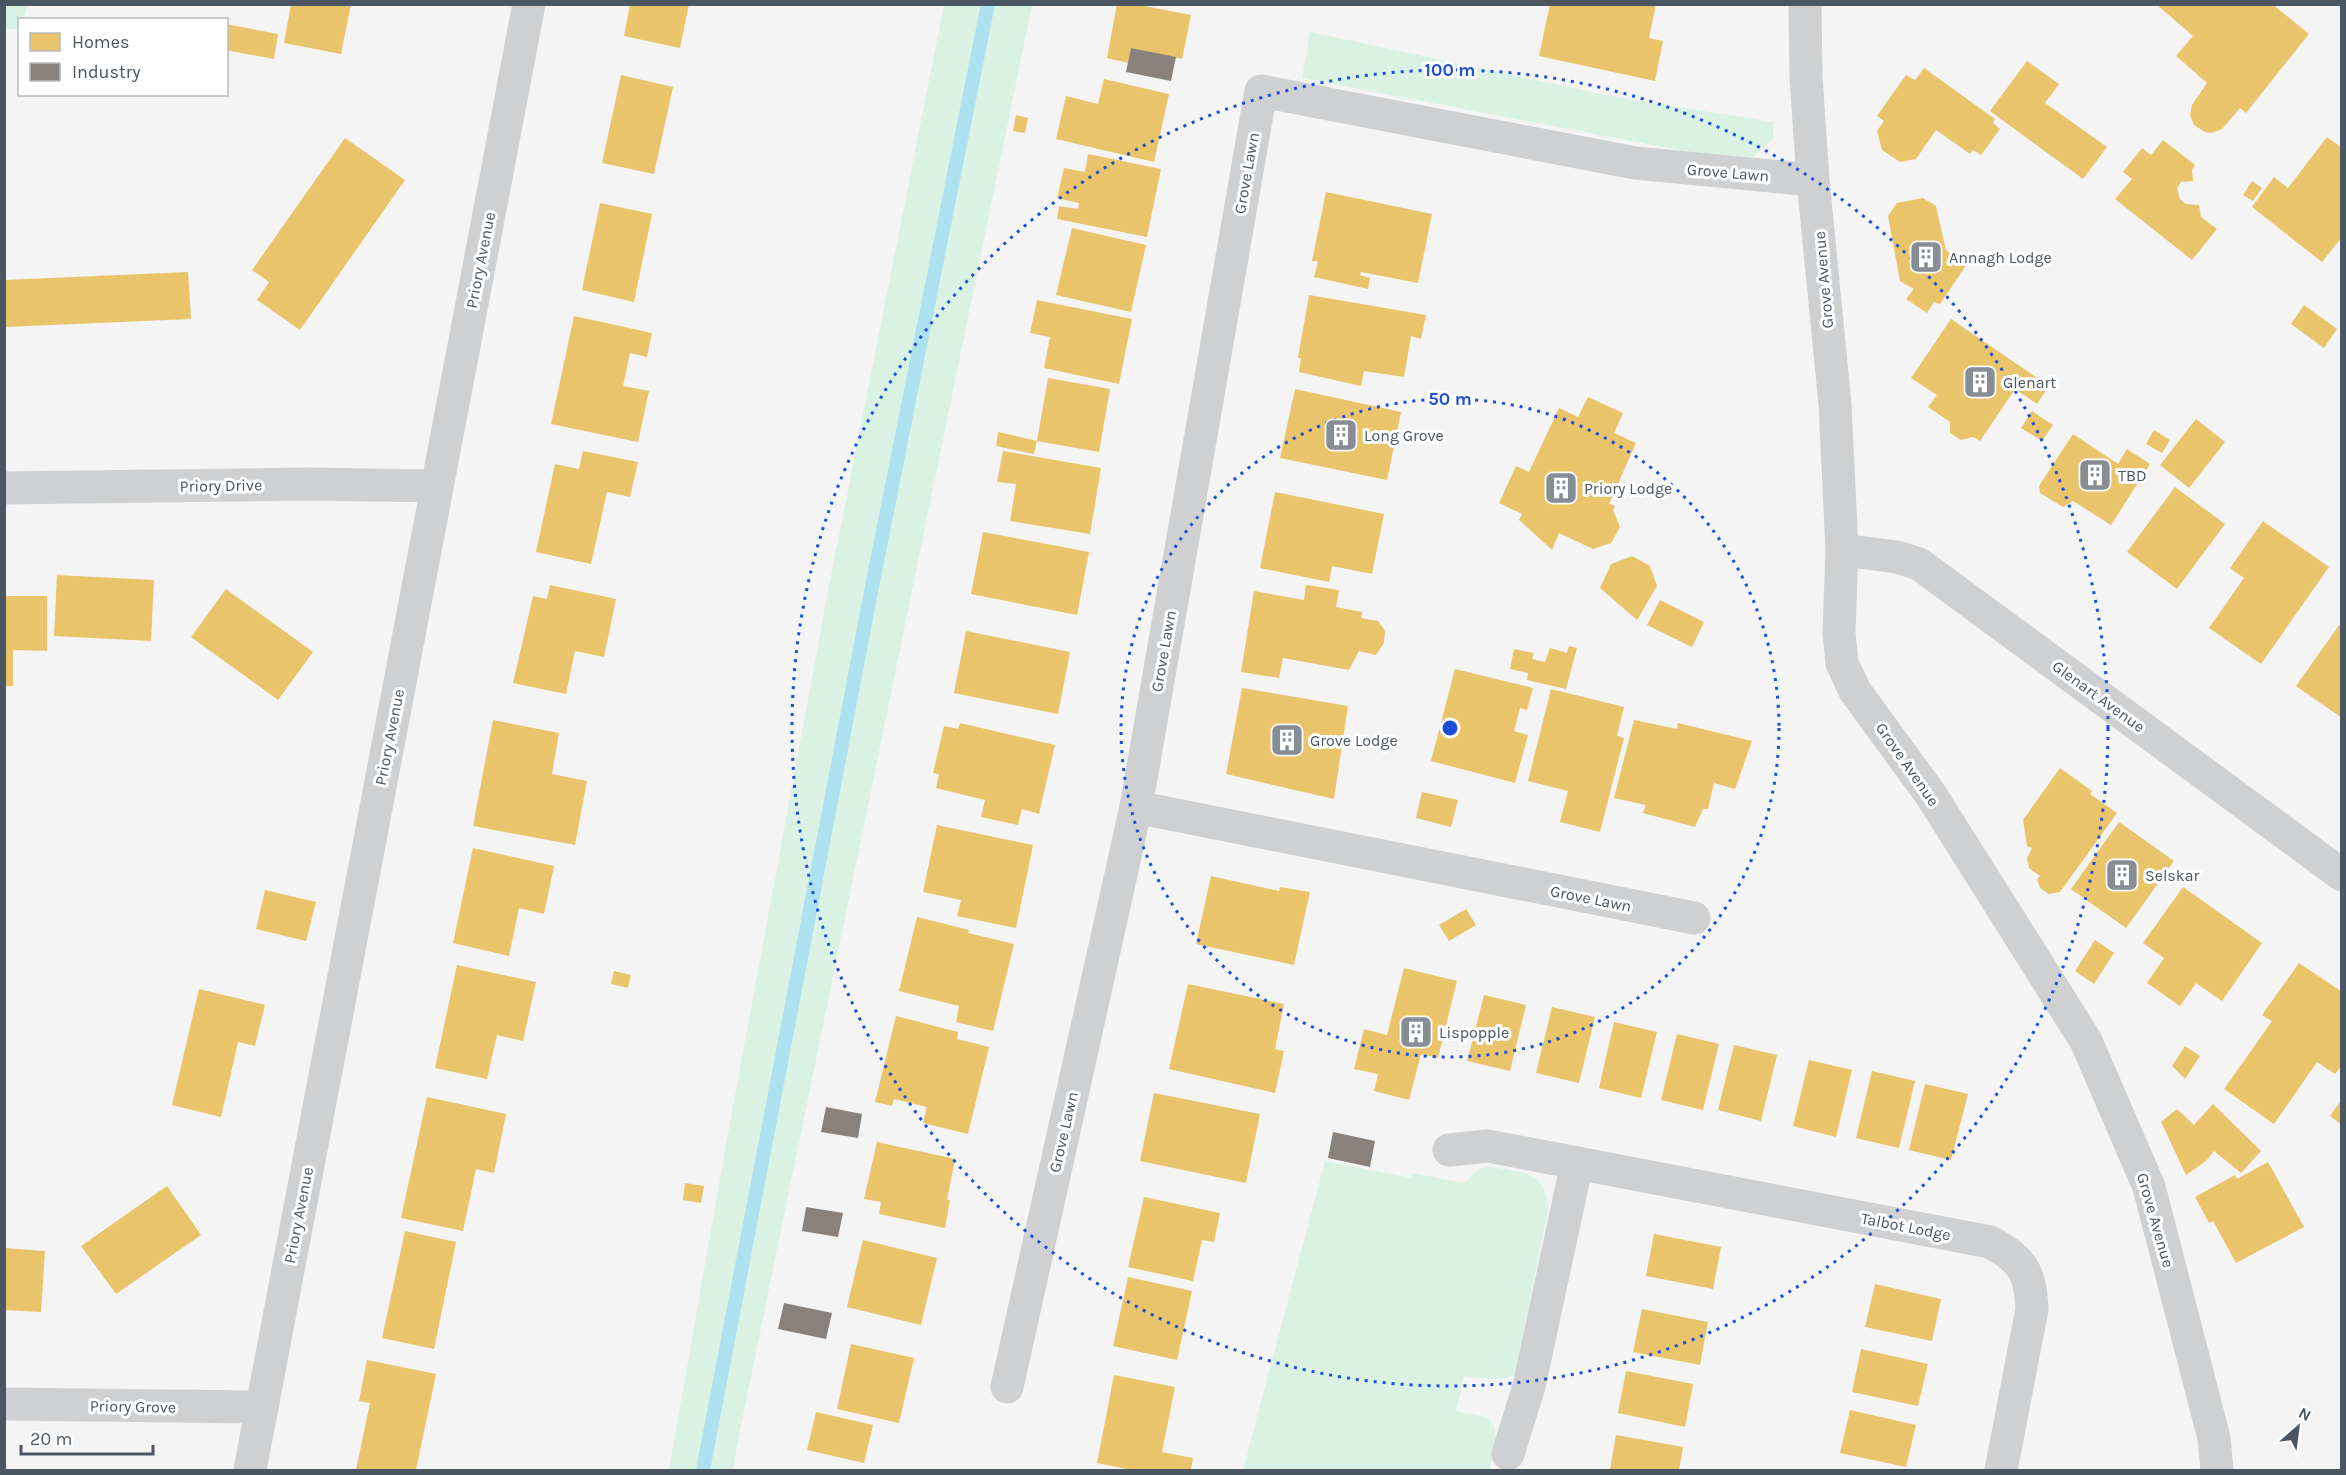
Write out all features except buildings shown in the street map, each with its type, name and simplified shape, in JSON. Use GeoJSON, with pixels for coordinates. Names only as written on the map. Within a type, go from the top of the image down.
{"type":"FeatureCollection","features":[{"type":"Feature","properties":{"kind":"street","name":"Priory Avenue"},"geometry":{"type":"LineString","coordinates":[[250,1470],[529,4]]}},
{"type":"Feature","properties":{"kind":"street","name":"Grove Avenue"},"geometry":{"type":"LineString","coordinates":[[1805,4],[1806,77],[1813,180],[1835,404],[1842,550],[1840,643],[1842,663],[1855,691],[1931,795],[2086,1041],[2149,1187],[2214,1438],[2217,1470]]}},
{"type":"Feature","properties":{"kind":"street","name":"Grove Lawn"},"geometry":{"type":"LineString","coordinates":[[1007,1387],[1136,807],[1261,91],[1635,163],[1813,180]]}},
{"type":"Feature","properties":{"kind":"street","name":"Priory Drive"},"geometry":{"type":"LineString","coordinates":[[4,488],[308,484],[437,486]]}},
{"type":"Feature","properties":{"kind":"street","name":"Glenart Avenue"},"geometry":{"type":"LineString","coordinates":[[1842,550],[1897,557],[1919,564],[2342,875]]}},
{"type":"Feature","properties":{"kind":"street","name":"Grove Lawn"},"geometry":{"type":"LineString","coordinates":[[1136,807],[1694,918]]}},
{"type":"Feature","properties":{"kind":"street","name":"Talbot Lodge"},"geometry":{"type":"LineString","coordinates":[[1449,1150],[1488,1146],[1990,1242],[2013,1255],[2026,1271],[2031,1290],[2032,1309],[2001,1470]]}},
{"type":"Feature","properties":{"kind":"street"},"geometry":{"type":"LineString","coordinates":[[1508,1454],[1528,1386],[1577,1163]]}},
{"type":"Feature","properties":{"kind":"street","name":"Priory Grove"},"geometry":{"type":"LineString","coordinates":[[4,1404],[261,1407]]}},
{"type":"Feature","properties":{"kind":"green space"},"geometry":{"type":"Polygon","coordinates":[[[5,4],[27,5],[24,18],[18,18],[18,29],[5,29],[5,4]]]}},
{"type":"Feature","properties":{"kind":"green space"},"geometry":{"type":"Polygon","coordinates":[[[944,5],[1032,5],[733,1470],[669,1470],[725,1150],[828,591],[944,5]]]}},
{"type":"Feature","properties":{"kind":"green space"},"geometry":{"type":"Polygon","coordinates":[[[1310,32],[1616,97],[1773,122],[1773,139],[1753,157],[1683,151],[1302,78],[1310,32]]]}},
{"type":"Feature","properties":{"kind":"green space"},"geometry":{"type":"Polygon","coordinates":[[[1325,1161],[1411,1178],[1412,1173],[1458,1182],[1466,1182],[1480,1169],[1489,1167],[1529,1175],[1540,1183],[1544,1190],[1548,1209],[1515,1373],[1497,1379],[1464,1376],[1456,1411],[1484,1417],[1494,1426],[1495,1440],[1490,1469],[1493,1470],[1243,1470],[1325,1161]]]}},
{"type":"Feature","properties":{"kind":"waterway"},"geometry":{"type":"LineString","coordinates":[[703,1470],[874,576],[988,4]]}},
{"type":"Feature","properties":{"kind":"place","name":"Annagh Lodge"},"geometry":{"type":"Point","coordinates":[1926,257]}},
{"type":"Feature","properties":{"kind":"place","name":"Glenart"},"geometry":{"type":"Point","coordinates":[1980,382]}},
{"type":"Feature","properties":{"kind":"place","name":"Long Grove"},"geometry":{"type":"Point","coordinates":[1341,435]}},
{"type":"Feature","properties":{"kind":"place","name":"TBD"},"geometry":{"type":"Point","coordinates":[2095,475]}},
{"type":"Feature","properties":{"kind":"place","name":"Priory Lodge"},"geometry":{"type":"Point","coordinates":[1561,488]}},
{"type":"Feature","properties":{"kind":"place","name":"Grove Lodge"},"geometry":{"type":"Point","coordinates":[1287,740]}},
{"type":"Feature","properties":{"kind":"place","name":"Selskar"},"geometry":{"type":"Point","coordinates":[2122,875]}},
{"type":"Feature","properties":{"kind":"place","name":"Lispopple"},"geometry":{"type":"Point","coordinates":[1416,1032]}}]}
